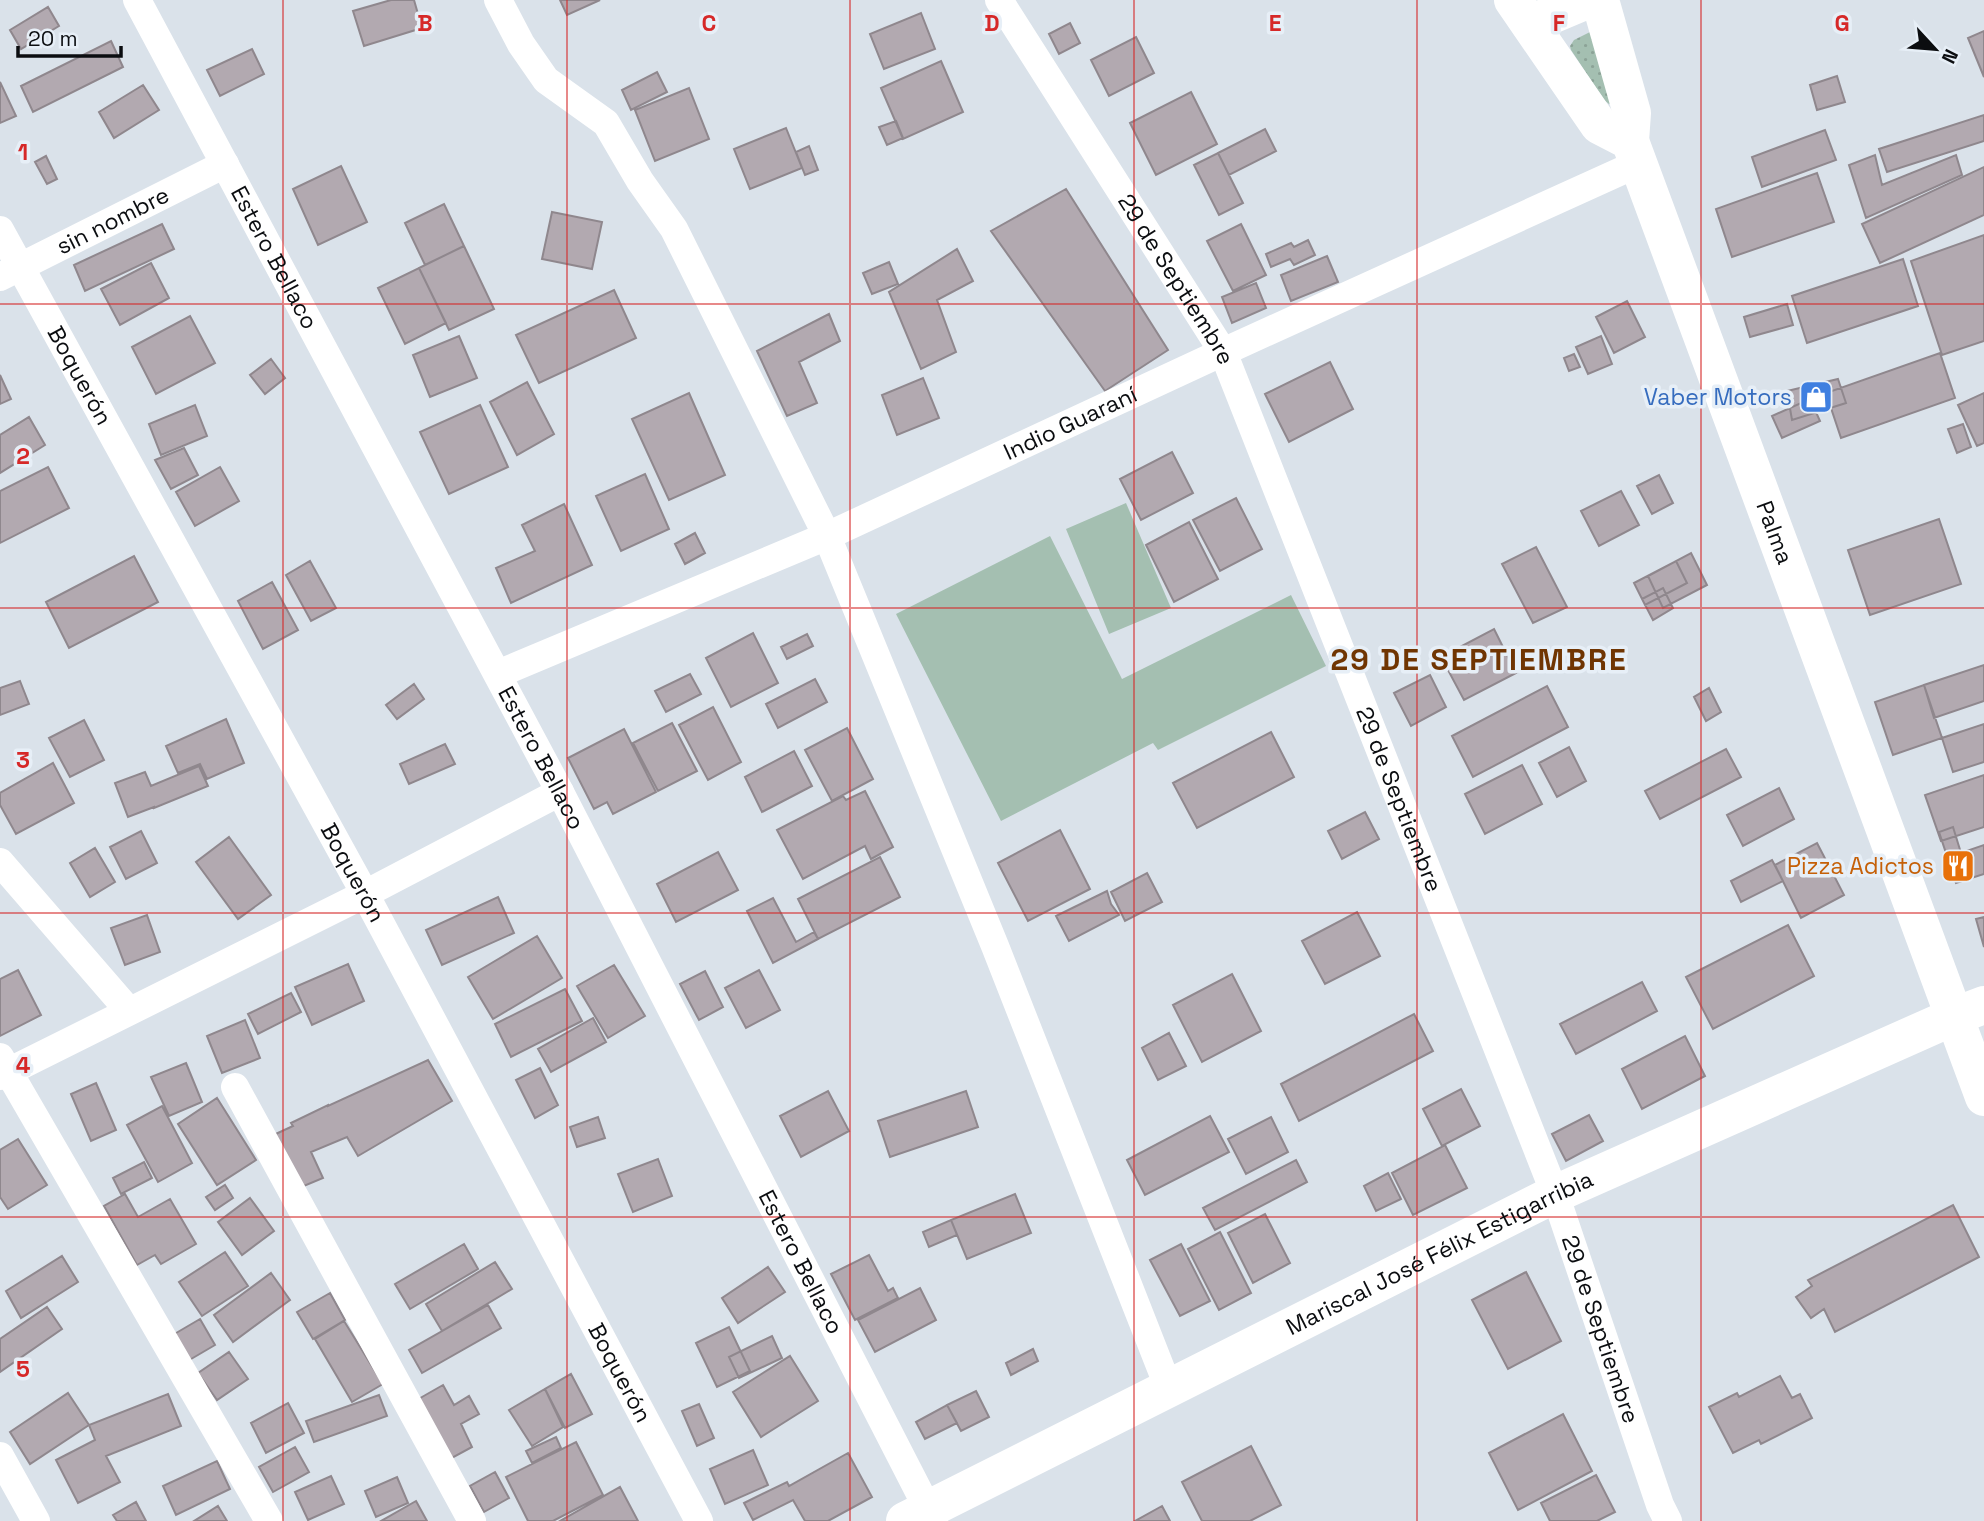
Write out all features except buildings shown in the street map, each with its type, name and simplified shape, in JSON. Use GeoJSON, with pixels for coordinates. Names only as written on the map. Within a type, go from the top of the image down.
{"type":"FeatureCollection","features":[{"type":"Feature","properties":{"kind":"street","name":"Estero Bellaco"},"geometry":{"type":"LineString","coordinates":[[137,0],[560,792],[922,1517]]}},
{"type":"Feature","properties":{"kind":"street"},"geometry":{"type":"LineString","coordinates":[[498,0],[521,44],[546,80],[606,123],[640,181],[674,229],[827,536],[995,946],[1169,1389]]}},
{"type":"Feature","properties":{"kind":"street","name":"29 de Septiembre"},"geometry":{"type":"LineString","coordinates":[[999,0],[1223,352],[1555,1194],[1668,1521]]}},
{"type":"Feature","properties":{"kind":"street"},"geometry":{"type":"LineString","coordinates":[[1587,0],[1522,12],[1600,125],[1635,152]]}},
{"type":"Feature","properties":{"kind":"street"},"geometry":{"type":"LineString","coordinates":[[1600,0],[1632,113],[1635,152]]}},
{"type":"Feature","properties":{"kind":"street","name":"Indio Guaraní"},"geometry":{"type":"LineString","coordinates":[[498,674],[827,536],[1223,352],[1635,152]]}},
{"type":"Feature","properties":{"kind":"street","name":"Palma"},"geometry":{"type":"LineString","coordinates":[[1635,152],[1969,1011],[1984,1097]]}},
{"type":"Feature","properties":{"kind":"street","name":"sin nombre"},"geometry":{"type":"LineString","coordinates":[[10,272],[225,164]]}},
{"type":"Feature","properties":{"kind":"street","name":"Boquerón"},"geometry":{"type":"LineString","coordinates":[[0,230],[10,272],[365,894],[699,1521]]}},
{"type":"Feature","properties":{"kind":"street"},"geometry":{"type":"LineString","coordinates":[[269,1521],[3,1068],[129,1011],[365,894],[560,792]]}},
{"type":"Feature","properties":{"kind":"street"},"geometry":{"type":"LineString","coordinates":[[0,862],[129,1011]]}},
{"type":"Feature","properties":{"kind":"street","name":"Mariscal José Félix Estigarribia"},"geometry":{"type":"LineString","coordinates":[[922,1517],[1555,1194],[1969,1011]]}},
{"type":"Feature","properties":{"kind":"street"},"geometry":{"type":"LineString","coordinates":[[235,1087],[472,1521]]}},
{"type":"Feature","properties":{"kind":"street"},"geometry":{"type":"LineString","coordinates":[[0,1456],[36,1521]]}},
{"type":"Feature","properties":{"kind":"green space"},"geometry":{"type":"Polygon","coordinates":[[[1592,31],[1611,103],[1609,104],[1570,46],[1574,40],[1592,31]]]}},
{"type":"Feature","properties":{"kind":"green space"},"geometry":{"type":"Polygon","coordinates":[[[1126,503],[1171,608],[1109,634],[1066,529],[1126,503]]]}},
{"type":"Feature","properties":{"kind":"green space"},"geometry":{"type":"Polygon","coordinates":[[[1050,536],[1122,679],[1291,595],[1326,666],[1158,750],[1153,743],[1001,821],[896,614],[1050,536]]]}},
{"type":"Feature","properties":{"kind":"place","name":"Vaber Motors"},"geometry":{"type":"Point","coordinates":[1816,397]}},
{"type":"Feature","properties":{"kind":"place","name":"Pizza Adictos"},"geometry":{"type":"Point","coordinates":[1958,866]}},
{"type":"Feature","properties":{"kind":"district","name":"29 DE SEPTIEMBRE"},"geometry":{"type":"Point","coordinates":[1479,660]}}]}
